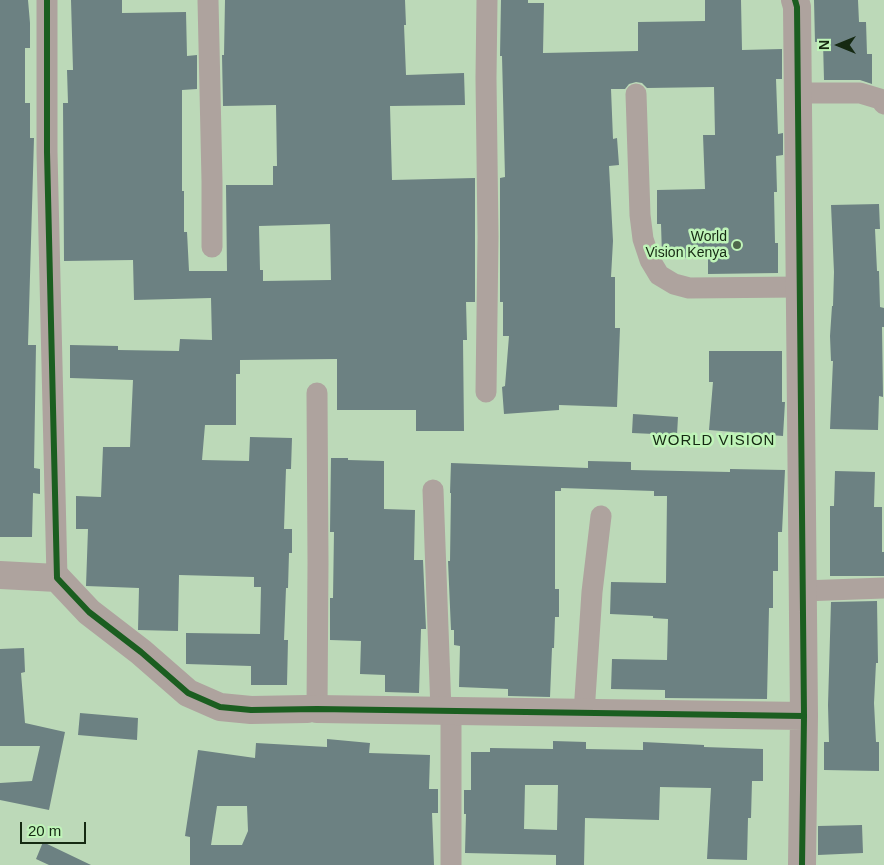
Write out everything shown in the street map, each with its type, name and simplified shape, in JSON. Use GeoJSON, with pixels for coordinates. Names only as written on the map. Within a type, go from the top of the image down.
{"type":"FeatureCollection","features":[{"type":"Feature","properties":{"kind":"street"},"geometry":{"type":"LineString","coordinates":[[47,0],[47,152],[57,578],[89,612],[141,652],[188,693],[220,706],[251,710],[312,709],[804,716]]}},
{"type":"Feature","properties":{"kind":"street"},"geometry":{"type":"LineString","coordinates":[[208,0],[212,247]]}},
{"type":"Feature","properties":{"kind":"street"},"geometry":{"type":"LineString","coordinates":[[486,392],[488,237],[487,0]]}},
{"type":"Feature","properties":{"kind":"street"},"geometry":{"type":"LineString","coordinates":[[795,0],[797,7],[803,591],[802,865]]}},
{"type":"Feature","properties":{"kind":"street"},"geometry":{"type":"LineString","coordinates":[[798,93],[860,93],[880,99],[884,104]]}},
{"type":"Feature","properties":{"kind":"street"},"geometry":{"type":"LineString","coordinates":[[636,94],[640,215],[643,239],[650,260],[659,275],[674,284],[689,288],[800,288]]}},
{"type":"Feature","properties":{"kind":"street"},"geometry":{"type":"LineString","coordinates":[[312,709],[318,573],[317,393]]}},
{"type":"Feature","properties":{"kind":"street"},"geometry":{"type":"LineString","coordinates":[[433,490],[446,711],[451,865]]}},
{"type":"Feature","properties":{"kind":"street"},"geometry":{"type":"LineString","coordinates":[[584,713],[592,592],[600,516]]}},
{"type":"Feature","properties":{"kind":"street"},"geometry":{"type":"LineString","coordinates":[[0,575],[57,578]]}},
{"type":"Feature","properties":{"kind":"street"},"geometry":{"type":"LineString","coordinates":[[803,591],[884,588]]}},
{"type":"Feature","properties":{"kind":"building"},"geometry":{"type":"Polygon","coordinates":[[[0,0],[28,0],[30,23],[30,48],[25,48],[25,103],[30,103],[30,138],[34,138],[28,345],[36,345],[34,468],[40,469],[40,494],[33,493],[32,537],[0,537],[0,0]]]}},
{"type":"Feature","properties":{"kind":"building"},"geometry":{"type":"Polygon","coordinates":[[[71,0],[122,0],[122,13],[186,12],[187,56],[197,55],[197,89],[182,90],[182,191],[184,191],[184,232],[187,232],[189,271],[227,271],[226,185],[273,185],[273,166],[277,166],[276,105],[223,106],[222,55],[224,55],[225,0],[405,0],[406,75],[464,73],[465,105],[390,106],[392,180],[475,178],[475,302],[466,302],[467,340],[463,340],[464,431],[416,431],[416,410],[337,410],[337,359],[240,360],[240,374],[236,374],[236,425],[205,425],[202,460],[249,461],[250,437],[292,438],[291,469],[286,469],[284,529],[292,529],[292,553],[289,553],[288,588],[286,588],[284,640],[288,640],[287,685],[251,685],[251,666],[186,664],[186,633],[260,634],[261,587],[254,587],[254,577],[179,575],[178,631],[138,630],[139,588],[86,586],[88,529],[76,529],[76,496],[101,497],[103,447],[130,447],[133,380],[70,378],[70,345],[118,346],[118,350],[179,351],[180,339],[212,340],[211,298],[134,300],[133,260],[64,261],[63,103],[68,103],[67,70],[73,70],[71,0]],[[330,224],[259,226],[260,270],[263,270],[263,281],[331,280],[330,224]]]}},
{"type":"Feature","properties":{"kind":"building"},"geometry":{"type":"Polygon","coordinates":[[[501,0],[528,0],[528,3],[544,3],[543,53],[638,51],[638,22],[705,21],[705,0],[741,0],[742,50],[782,49],[782,79],[776,79],[778,134],[783,133],[783,155],[776,156],[777,192],[774,192],[775,243],[778,243],[778,273],[708,274],[708,257],[664,258],[662,255],[661,224],[657,224],[657,190],[705,189],[703,135],[715,135],[714,87],[647,88],[642,83],[636,82],[629,84],[625,89],[611,89],[613,139],[617,138],[619,165],[609,166],[613,241],[611,277],[615,277],[615,328],[620,328],[617,407],[559,405],[559,410],[504,414],[502,387],[505,386],[509,336],[503,336],[503,302],[500,302],[500,178],[505,177],[502,56],[500,56],[501,0]]]}},
{"type":"Feature","properties":{"kind":"building"},"geometry":{"type":"Polygon","coordinates":[[[814,0],[858,0],[859,22],[866,22],[867,54],[872,54],[872,84],[860,80],[824,80],[823,42],[815,42],[814,0]]]}},
{"type":"Feature","properties":{"kind":"building"},"geometry":{"type":"Polygon","coordinates":[[[879,204],[880,229],[875,229],[880,307],[884,308],[884,327],[882,327],[883,397],[879,396],[878,430],[830,429],[833,361],[831,361],[830,336],[834,272],[831,205],[879,204]]]}},
{"type":"Feature","properties":{"kind":"building"},"geometry":{"type":"Polygon","coordinates":[[[709,351],[782,351],[782,402],[785,402],[783,436],[709,430],[713,382],[709,382],[709,351]]]}},
{"type":"Feature","properties":{"kind":"building"},"geometry":{"type":"Polygon","coordinates":[[[633,414],[678,417],[677,435],[632,433],[633,414]]]}},
{"type":"Feature","properties":{"kind":"building"},"geometry":{"type":"Polygon","coordinates":[[[331,458],[384,461],[384,509],[415,510],[414,560],[423,560],[426,629],[421,629],[419,693],[385,692],[385,675],[360,674],[361,641],[330,640],[330,598],[333,598],[334,532],[330,532],[331,458]]]}},
{"type":"Feature","properties":{"kind":"building"},"geometry":{"type":"Polygon","coordinates":[[[588,461],[631,462],[631,470],[730,472],[730,469],[785,470],[782,532],[778,532],[778,571],[773,571],[773,608],[769,608],[767,699],[665,698],[665,690],[611,689],[612,659],[667,660],[668,619],[653,618],[653,616],[610,614],[611,582],[666,583],[667,496],[654,496],[654,491],[561,488],[561,491],[555,491],[555,589],[559,589],[559,617],[555,617],[550,697],[508,696],[508,689],[459,687],[460,646],[454,645],[454,630],[451,630],[448,561],[450,561],[451,463],[588,468],[588,461]]]}},
{"type":"Feature","properties":{"kind":"building"},"geometry":{"type":"Polygon","coordinates":[[[835,471],[875,472],[874,507],[882,507],[884,576],[830,576],[830,506],[834,506],[835,471]]]}},
{"type":"Feature","properties":{"kind":"building"},"geometry":{"type":"Polygon","coordinates":[[[877,601],[878,663],[876,663],[874,703],[876,742],[879,742],[879,771],[824,770],[824,742],[829,742],[828,705],[831,602],[877,601]]]}},
{"type":"Feature","properties":{"kind":"building"},"geometry":{"type":"Polygon","coordinates":[[[24,648],[25,672],[21,673],[25,723],[65,732],[49,810],[0,800],[0,783],[32,781],[40,746],[0,746],[0,649],[24,648]]]}},
{"type":"Feature","properties":{"kind":"building"},"geometry":{"type":"Polygon","coordinates":[[[80,713],[138,718],[137,740],[78,735],[80,713]]]}},
{"type":"Feature","properties":{"kind":"building"},"geometry":{"type":"Polygon","coordinates":[[[327,739],[370,743],[369,753],[430,755],[429,789],[438,789],[438,813],[432,813],[434,865],[190,865],[190,837],[185,836],[198,750],[255,758],[256,743],[327,747],[327,739]],[[217,806],[211,845],[242,845],[248,831],[247,806],[217,806]]]}},
{"type":"Feature","properties":{"kind":"building"},"geometry":{"type":"Polygon","coordinates":[[[553,741],[586,742],[586,749],[643,750],[643,742],[763,749],[763,781],[752,781],[751,818],[748,818],[747,860],[707,859],[711,788],[660,787],[659,820],[585,818],[584,865],[556,865],[556,855],[465,853],[466,814],[464,814],[464,790],[471,790],[471,752],[490,752],[490,748],[553,749],[553,741]],[[525,785],[524,829],[557,830],[558,785],[525,785]]]}},
{"type":"Feature","properties":{"kind":"building"},"geometry":{"type":"Polygon","coordinates":[[[862,825],[863,853],[818,855],[818,826],[862,825]]]}},
{"type":"Feature","properties":{"kind":"building"},"geometry":{"type":"Polygon","coordinates":[[[43,842],[91,865],[49,865],[36,859],[43,842]]]}},
{"type":"Feature","properties":{"kind":"cycle path"},"geometry":{"type":"LineString","coordinates":[[47,0],[47,152],[57,578],[89,612],[141,652],[188,693],[220,707],[251,710],[317,709],[804,716]]}},
{"type":"Feature","properties":{"kind":"cycle path"},"geometry":{"type":"LineString","coordinates":[[795,0],[797,7],[804,716],[802,865]]}},
{"type":"Feature","properties":{"kind":"place","name":"World Vision Kenya"},"geometry":{"type":"Point","coordinates":[737,245]}},
{"type":"Feature","properties":{"kind":"district","name":"WORLD VISION"},"geometry":{"type":"Point","coordinates":[714,441]}}]}
